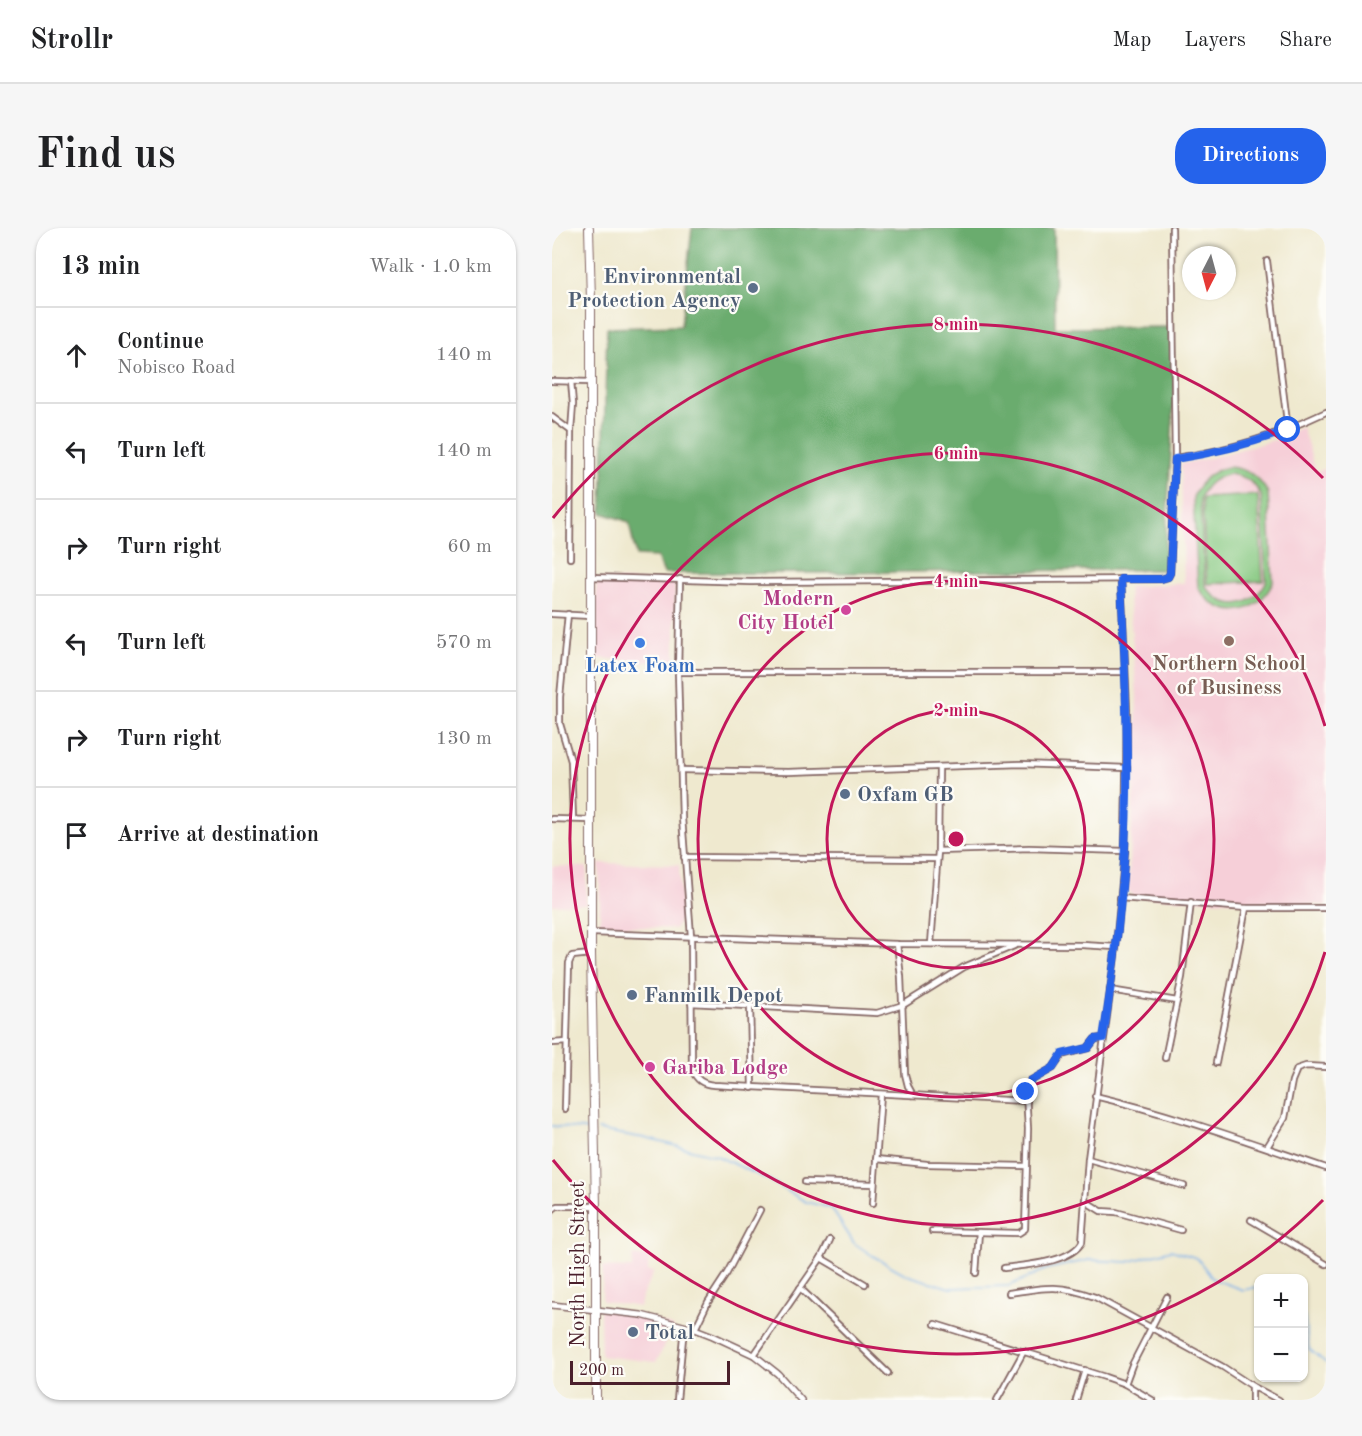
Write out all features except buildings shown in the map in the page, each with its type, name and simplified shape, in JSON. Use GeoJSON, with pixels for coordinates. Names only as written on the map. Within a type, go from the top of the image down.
{"type":"FeatureCollection","features":[{"type":"Feature","properties":{"kind":"highway","name":"North High Street"},"geometry":{"type":"LineString","coordinates":[[589,228],[591,954],[596,1206],[596,1400]]}},
{"type":"Feature","properties":{"kind":"street"},"geometry":{"type":"LineString","coordinates":[[590,577],[751,582],[1161,579],[1168,577],[1175,459],[1172,228]]}},
{"type":"Feature","properties":{"kind":"street"},"geometry":{"type":"LineString","coordinates":[[1267,261],[1288,430]]}},
{"type":"Feature","properties":{"kind":"street"},"geometry":{"type":"LineString","coordinates":[[552,381],[590,382]]}},
{"type":"Feature","properties":{"kind":"street"},"geometry":{"type":"LineString","coordinates":[[570,558],[573,404],[571,381]]}},
{"type":"Feature","properties":{"kind":"street"},"geometry":{"type":"LineString","coordinates":[[1175,459],[1259,441],[1326,412]]}},
{"type":"Feature","properties":{"kind":"street"},"geometry":{"type":"LineString","coordinates":[[552,417],[571,431]]}},
{"type":"Feature","properties":{"kind":"street"},"geometry":{"type":"LineString","coordinates":[[680,579],[678,672],[681,770],[684,857],[692,936],[691,1003],[693,1070],[696,1078],[704,1084],[752,1088],[1027,1101]]}},
{"type":"Feature","properties":{"kind":"street"},"geometry":{"type":"LineString","coordinates":[[1004,1268],[1040,1263],[1069,1255],[1078,1250],[1082,1242],[1088,1159],[1116,947],[1125,851],[1127,710],[1121,579]]}},
{"type":"Feature","properties":{"kind":"street"},"geometry":{"type":"LineString","coordinates":[[552,614],[591,616]]}},
{"type":"Feature","properties":{"kind":"street"},"geometry":{"type":"LineString","coordinates":[[568,614],[560,724],[571,761],[573,819]]}},
{"type":"Feature","properties":{"kind":"street"},"geometry":{"type":"LineString","coordinates":[[678,672],[1124,672]]}},
{"type":"Feature","properties":{"kind":"street"},"geometry":{"type":"LineString","coordinates":[[681,770],[788,772],[1021,764],[1127,768]]}},
{"type":"Feature","properties":{"kind":"street"},"geometry":{"type":"LineString","coordinates":[[931,944],[938,851],[939,768]]}},
{"type":"Feature","properties":{"kind":"street"},"geometry":{"type":"LineString","coordinates":[[552,819],[592,820]]}},
{"type":"Feature","properties":{"kind":"street"},"geometry":{"type":"LineString","coordinates":[[938,851],[1029,848],[1125,851]]}},
{"type":"Feature","properties":{"kind":"street"},"geometry":{"type":"LineString","coordinates":[[684,857],[936,858]]}},
{"type":"Feature","properties":{"kind":"street"},"geometry":{"type":"LineString","coordinates":[[1120,898],[1246,908],[1326,908]]}},
{"type":"Feature","properties":{"kind":"street"},"geometry":{"type":"LineString","coordinates":[[1165,1058],[1188,938],[1191,902]]}},
{"type":"Feature","properties":{"kind":"street"},"geometry":{"type":"LineString","coordinates":[[1216,1063],[1246,908]]}},
{"type":"Feature","properties":{"kind":"street"},"geometry":{"type":"LineString","coordinates":[[592,933],[897,944],[1116,947]]}},
{"type":"Feature","properties":{"kind":"street"},"geometry":{"type":"LineString","coordinates":[[897,944],[903,1005],[905,1074],[913,1095]]}},
{"type":"Feature","properties":{"kind":"street"},"geometry":{"type":"LineString","coordinates":[[691,1003],[859,1013],[877,1012],[903,1005],[964,967],[1015,946]]}},
{"type":"Feature","properties":{"kind":"street"},"geometry":{"type":"LineString","coordinates":[[565,1109],[569,963],[572,956],[591,954]]}},
{"type":"Feature","properties":{"kind":"street"},"geometry":{"type":"LineString","coordinates":[[1110,990],[1177,1001]]}},
{"type":"Feature","properties":{"kind":"street"},"geometry":{"type":"LineString","coordinates":[[750,1006],[752,1088]]}},
{"type":"Feature","properties":{"kind":"street"},"geometry":{"type":"LineString","coordinates":[[932,1231],[1019,1233],[1025,1229],[1026,1092],[1030,1081],[1053,1068],[1062,1054],[1088,1048],[1095,1039],[1103,1038]]}},
{"type":"Feature","properties":{"kind":"street"},"geometry":{"type":"LineString","coordinates":[[552,1043],[567,1042]]}},
{"type":"Feature","properties":{"kind":"street"},"geometry":{"type":"LineString","coordinates":[[1267,1148],[1285,1118],[1292,1081],[1297,1070],[1306,1066],[1326,1067]]}},
{"type":"Feature","properties":{"kind":"street"},"geometry":{"type":"LineString","coordinates":[[873,1203],[881,1094]]}},
{"type":"Feature","properties":{"kind":"street"},"geometry":{"type":"LineString","coordinates":[[1095,1096],[1195,1123],[1326,1168]]}},
{"type":"Feature","properties":{"kind":"street"},"geometry":{"type":"LineString","coordinates":[[876,1159],[927,1164],[1026,1166]]}},
{"type":"Feature","properties":{"kind":"street"},"geometry":{"type":"LineString","coordinates":[[1088,1159],[1184,1186]]}},
{"type":"Feature","properties":{"kind":"street"},"geometry":{"type":"LineString","coordinates":[[805,1182],[874,1184]]}},
{"type":"Feature","properties":{"kind":"street"},"geometry":{"type":"LineString","coordinates":[[1085,1201],[1101,1211],[1116,1212],[1181,1230]]}},
{"type":"Feature","properties":{"kind":"street"},"geometry":{"type":"LineString","coordinates":[[552,1209],[557,1206],[596,1206]]}},
{"type":"Feature","properties":{"kind":"street"},"geometry":{"type":"LineString","coordinates":[[695,1329],[760,1210]]}},
{"type":"Feature","properties":{"kind":"street"},"geometry":{"type":"LineString","coordinates":[[1251,1220],[1326,1264]]}},
{"type":"Feature","properties":{"kind":"street"},"geometry":{"type":"LineString","coordinates":[[976,1273],[979,1232]]}},
{"type":"Feature","properties":{"kind":"street"},"geometry":{"type":"LineString","coordinates":[[754,1355],[821,1258],[830,1240]]}},
{"type":"Feature","properties":{"kind":"street"},"geometry":{"type":"LineString","coordinates":[[821,1258],[865,1284]]}},
{"type":"Feature","properties":{"kind":"street"},"geometry":{"type":"LineString","coordinates":[[1009,1293],[1051,1287],[1077,1291],[1095,1297],[1279,1400]]}},
{"type":"Feature","properties":{"kind":"street"},"geometry":{"type":"LineString","coordinates":[[800,1288],[888,1373]]}},
{"type":"Feature","properties":{"kind":"street"},"geometry":{"type":"LineString","coordinates":[[1125,1384],[1132,1365],[1167,1297]]}},
{"type":"Feature","properties":{"kind":"street"},"geometry":{"type":"LineString","coordinates":[[552,1305],[641,1315],[695,1329],[734,1344],[754,1355],[778,1374],[801,1400]]}},
{"type":"Feature","properties":{"kind":"street"},"geometry":{"type":"LineString","coordinates":[[935,1324],[1125,1384],[1152,1400]]}},
{"type":"Feature","properties":{"kind":"street"},"geometry":{"type":"LineString","coordinates":[[676,1400],[684,1327]]}},
{"type":"Feature","properties":{"kind":"street"},"geometry":{"type":"LineString","coordinates":[[997,1400],[1024,1351]]}},
{"type":"Feature","properties":{"kind":"street"},"geometry":{"type":"LineString","coordinates":[[1076,1400],[1085,1370]]}},
{"type":"Feature","properties":{"kind":"street"},"geometry":{"type":"LineString","coordinates":[[1252,1386],[1252,1400]]}},
{"type":"Feature","properties":{"kind":"shaded area","name":"Northern School of Business"},"geometry":{"type":"Polygon","coordinates":[[[1302,427],[1316,471],[1326,469],[1326,905],[1134,897],[1128,890],[1137,695],[1128,587],[1184,583],[1181,464],[1278,439],[1302,427]]]}},
{"type":"Feature","properties":{"kind":"shaded area"},"geometry":{"type":"Polygon","coordinates":[[[596,579],[675,582],[675,664],[597,658],[596,579]]]}},
{"type":"Feature","properties":{"kind":"shaded area"},"geometry":{"type":"Polygon","coordinates":[[[599,863],[679,865],[682,917],[675,929],[600,925],[599,863]]]}},
{"type":"Feature","properties":{"kind":"shaded area"},"geometry":{"type":"Polygon","coordinates":[[[552,866],[587,867],[586,904],[552,905],[552,866]]]}},
{"type":"Feature","properties":{"kind":"shaded area"},"geometry":{"type":"Polygon","coordinates":[[[633,1255],[649,1257],[648,1271],[654,1272],[642,1296],[640,1307],[602,1301],[603,1267],[632,1268],[633,1255]]]}},
{"type":"Feature","properties":{"kind":"shaded area"},"geometry":{"type":"Polygon","coordinates":[[[600,1310],[636,1315],[674,1327],[656,1362],[601,1356],[600,1310]]]}},
{"type":"Feature","properties":{"kind":"green space"},"geometry":{"type":"Polygon","coordinates":[[[692,228],[1054,228],[1055,328],[1170,327],[1175,383],[1164,570],[664,573],[657,557],[636,556],[629,522],[602,513],[607,328],[681,326],[692,228]]]}},
{"type":"Feature","properties":{"kind":"green space"},"geometry":{"type":"Polygon","coordinates":[[[1229,467],[1247,472],[1256,478],[1268,493],[1273,583],[1256,603],[1237,611],[1217,606],[1198,588],[1193,497],[1207,477],[1229,467]],[[1235,475],[1219,477],[1208,485],[1200,498],[1205,585],[1220,599],[1237,604],[1253,598],[1266,582],[1261,495],[1248,480],[1235,475]]]}},
{"type":"Feature","properties":{"kind":"green space"},"geometry":{"type":"Polygon","coordinates":[[[1258,495],[1263,581],[1207,584],[1202,498],[1258,495]]]}},
{"type":"Feature","properties":{"kind":"waterway"},"geometry":{"type":"LineString","coordinates":[[552,1126],[590,1130]]}},
{"type":"Feature","properties":{"kind":"waterway"},"geometry":{"type":"LineString","coordinates":[[598,1130],[644,1138],[717,1156],[769,1180],[806,1202],[831,1208],[854,1243],[873,1256],[907,1275],[950,1288],[1009,1286],[1047,1269],[1089,1260],[1128,1262],[1171,1250],[1197,1258],[1213,1279],[1243,1290],[1254,1288]]}},
{"type":"Feature","properties":{"kind":"waterway"},"geometry":{"type":"LineString","coordinates":[[1306,1328],[1309,1349],[1326,1363]]}},
{"type":"Feature","properties":{"kind":"place","name":"Environmental Protection Agency"},"geometry":{"type":"Point","coordinates":[753,288]}},
{"type":"Feature","properties":{"kind":"place","name":"Modern City Hotel"},"geometry":{"type":"Point","coordinates":[846,610]}},
{"type":"Feature","properties":{"kind":"place","name":"Northern School of Business"},"geometry":{"type":"Point","coordinates":[1229,641]}},
{"type":"Feature","properties":{"kind":"place","name":"Latex Foam"},"geometry":{"type":"Point","coordinates":[640,643]}},
{"type":"Feature","properties":{"kind":"place","name":"Oxfam GB"},"geometry":{"type":"Point","coordinates":[845,794]}},
{"type":"Feature","properties":{"kind":"place","name":"Fanmilk Depot"},"geometry":{"type":"Point","coordinates":[632,995]}},
{"type":"Feature","properties":{"kind":"place","name":"Gariba Lodge"},"geometry":{"type":"Point","coordinates":[650,1067]}},
{"type":"Feature","properties":{"kind":"place","name":"Total"},"geometry":{"type":"Point","coordinates":[633,1332]}},
{"type":"Feature","properties":{"kind":"route"},"geometry":{"type":"LineString","coordinates":[[1026,1092],[1030,1081],[1053,1068],[1062,1054],[1088,1048],[1095,1039],[1103,1038],[1116,947],[1127,815],[1127,710],[1121,579],[1161,579],[1168,577],[1170,573],[1175,459],[1259,441],[1288,430]]}}]}
